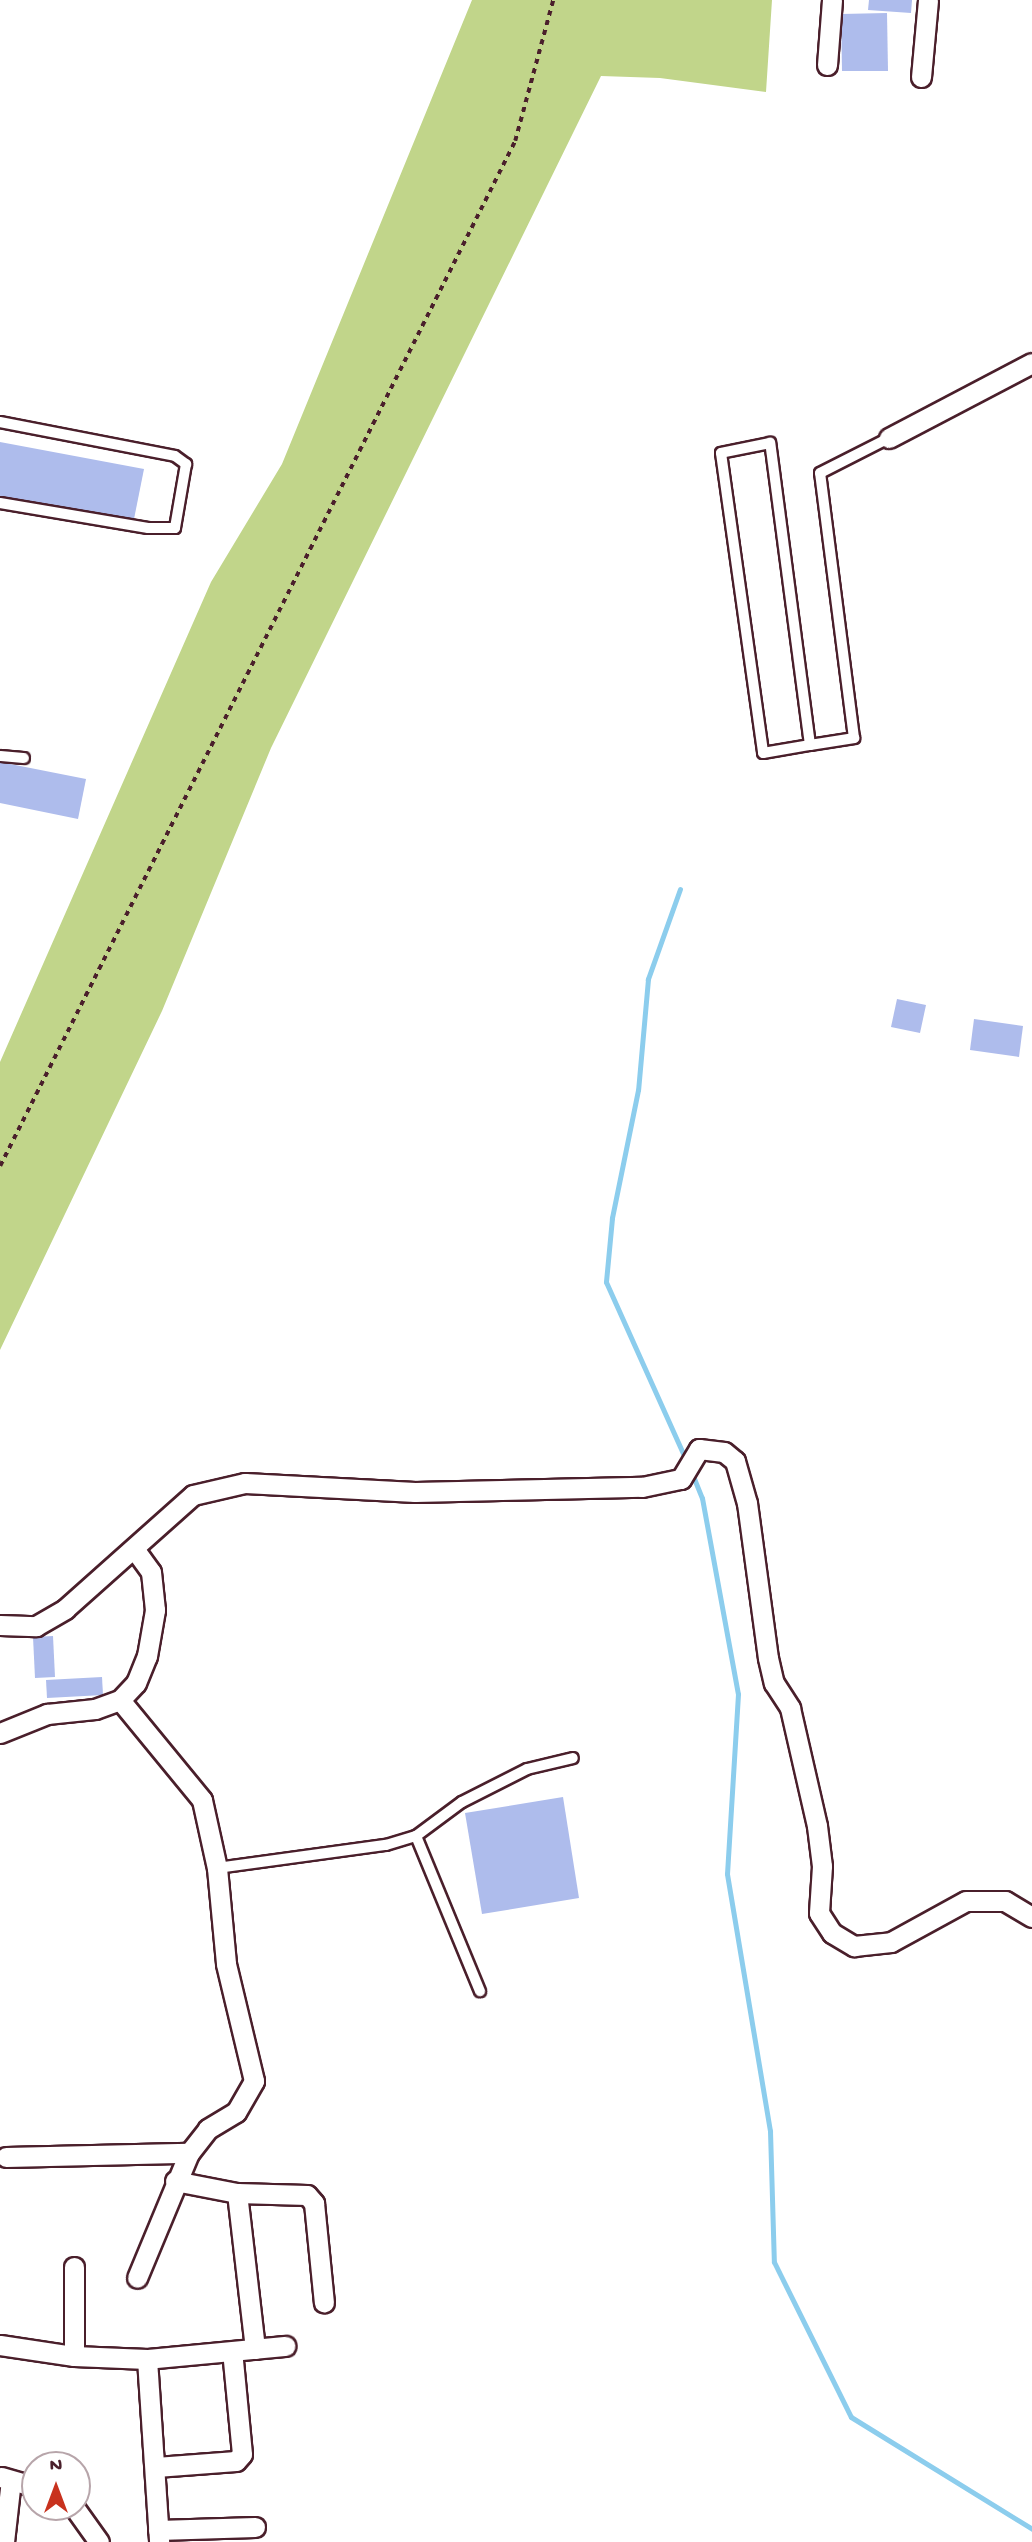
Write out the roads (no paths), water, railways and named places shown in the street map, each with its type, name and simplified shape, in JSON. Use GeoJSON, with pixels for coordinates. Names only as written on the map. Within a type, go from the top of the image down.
{"type":"FeatureCollection","features":[{"type":"Feature","properties":{"kind":"street"},"geometry":{"type":"LineString","coordinates":[[827,65],[832,0]]}},
{"type":"Feature","properties":{"kind":"street"},"geometry":{"type":"LineString","coordinates":[[921,77],[928,0]]}},
{"type":"Feature","properties":{"kind":"street"},"geometry":{"type":"LineString","coordinates":[[889,439],[1032,363]]}},
{"type":"Feature","properties":{"kind":"street"},"geometry":{"type":"LineString","coordinates":[[0,1625],[36,1626],[65,1609],[193,1494],[245,1482],[415,1492],[642,1487],[681,1479],[699,1449],[724,1451],[735,1461],[747,1503],[768,1658],[774,1683],[790,1708],[800,1748],[822,1866],[819,1913],[832,1933],[855,1947],[891,1942],[966,1901],[1005,1901],[1032,1917]]}},
{"type":"Feature","properties":{"kind":"street"},"geometry":{"type":"LineString","coordinates":[[0,1733],[47,1714],[95,1709],[120,1700],[136,1683],[147,1656],[155,1610],[151,1572],[134,1549]]}},
{"type":"Feature","properties":{"kind":"street"},"geometry":{"type":"LineString","coordinates":[[120,1700],[202,1800],[217,1868],[226,1964],[254,2081],[236,2112],[208,2129],[188,2153],[137,2278]]}},
{"type":"Feature","properties":{"kind":"street"},"geometry":{"type":"LineString","coordinates":[[6,2157],[188,2153]]}},
{"type":"Feature","properties":{"kind":"street"},"geometry":{"type":"LineString","coordinates":[[175,2181],[237,2193],[307,2194],[314,2203],[324,2303]]}},
{"type":"Feature","properties":{"kind":"street"},"geometry":{"type":"LineString","coordinates":[[237,2193],[255,2349]]}},
{"type":"Feature","properties":{"kind":"street"},"geometry":{"type":"LineString","coordinates":[[74,2267],[74,2356]]}},
{"type":"Feature","properties":{"kind":"street"},"geometry":{"type":"LineString","coordinates":[[0,2345],[74,2356],[147,2359],[285,2346]]}},
{"type":"Feature","properties":{"kind":"street"},"geometry":{"type":"LineString","coordinates":[[156,2467],[236,2461],[242,2454],[232,2351]]}},
{"type":"Feature","properties":{"kind":"street"},"geometry":{"type":"LineString","coordinates":[[147,2359],[159,2536],[256,2527]]}},
{"type":"Feature","properties":{"kind":"street"},"geometry":{"type":"LineString","coordinates":[[4,2542],[6,2479]]}},
{"type":"Feature","properties":{"kind":"street"},"geometry":{"type":"LineString","coordinates":[[84,2521],[99,2542]]}},
{"type":"Feature","properties":{"kind":"lane"},"geometry":{"type":"LineString","coordinates":[[0,422],[175,456],[186,464],[175,528],[148,528],[0,503]]}},
{"type":"Feature","properties":{"kind":"lane"},"geometry":{"type":"LineString","coordinates":[[810,745],[770,443],[721,453],[763,753],[854,738],[820,474],[889,439]]}},
{"type":"Feature","properties":{"kind":"lane"},"geometry":{"type":"LineString","coordinates":[[0,756],[24,758]]}},
{"type":"Feature","properties":{"kind":"lane"},"geometry":{"type":"LineString","coordinates":[[217,1868],[386,1846],[416,1836],[462,1802],[527,1769],[573,1758]]}},
{"type":"Feature","properties":{"kind":"lane"},"geometry":{"type":"LineString","coordinates":[[416,1836],[480,1991]]}},
{"type":"Feature","properties":{"kind":"waterway"},"geometry":{"type":"LineString","coordinates":[[680,889],[648,979],[638,1090],[612,1218],[606,1282],[687,1462]]}},
{"type":"Feature","properties":{"kind":"waterway"},"geometry":{"type":"LineString","coordinates":[[691,1471],[702,1498],[738,1694],[727,1874],[770,2131],[774,2262],[851,2417],[1032,2529]]}}]}
